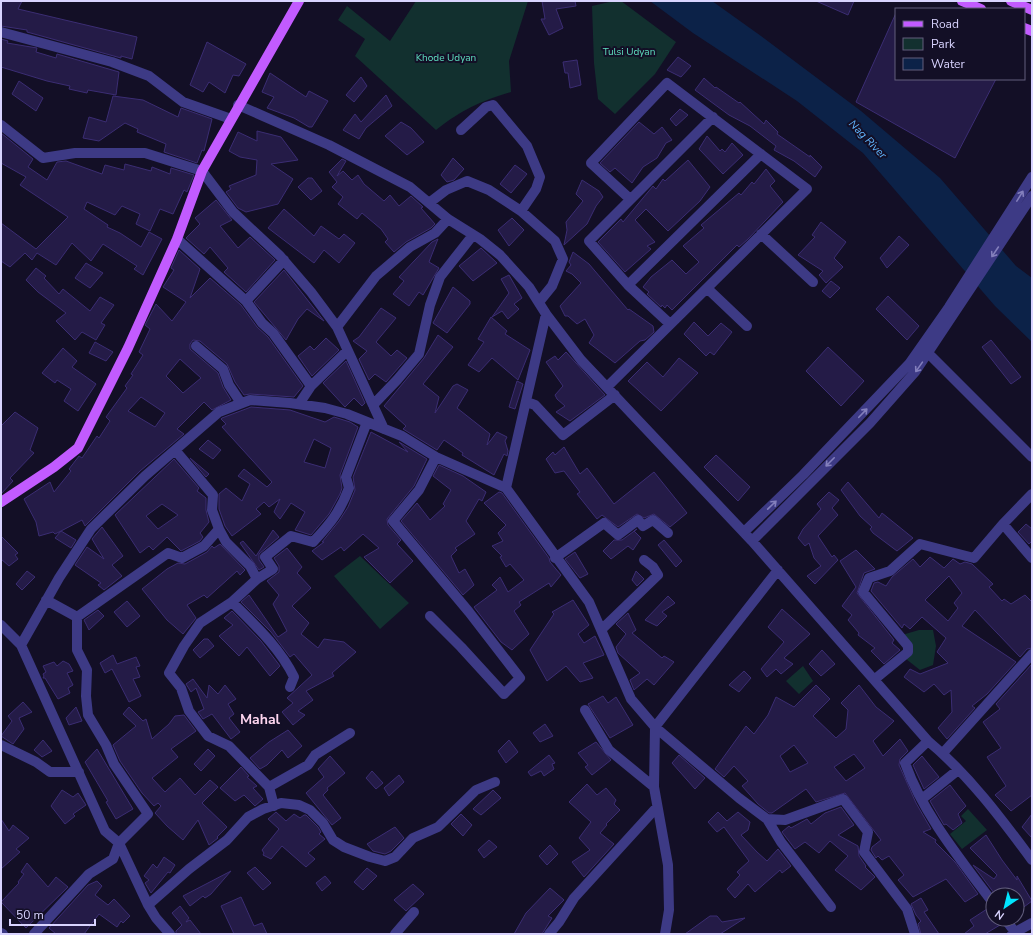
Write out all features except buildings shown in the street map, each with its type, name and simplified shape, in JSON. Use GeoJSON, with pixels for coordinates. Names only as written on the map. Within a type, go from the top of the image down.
{"type":"FeatureCollection","features":[{"type":"Feature","properties":{"kind":"main road"},"geometry":{"type":"LineString","coordinates":[[2,500],[54,468],[78,448],[128,348],[177,238],[202,171],[238,105],[299,1]]}},
{"type":"Feature","properties":{"kind":"main road"},"geometry":{"type":"LineString","coordinates":[[962,1],[979,8]]}},
{"type":"Feature","properties":{"kind":"main road"},"geometry":{"type":"LineString","coordinates":[[1011,1],[1032,10]]}},
{"type":"Feature","properties":{"kind":"street"},"geometry":{"type":"LineString","coordinates":[[1,32],[112,62],[149,76],[183,102],[231,119]]}},
{"type":"Feature","properties":{"kind":"street"},"geometry":{"type":"LineString","coordinates":[[607,387],[807,189],[667,83],[591,164],[630,199]]}},
{"type":"Feature","properties":{"kind":"street"},"geometry":{"type":"LineString","coordinates":[[238,105],[329,145],[410,187],[448,219],[500,255],[529,287],[546,314],[581,360],[744,532],[928,741],[943,754],[990,806],[1032,860]]}},
{"type":"Feature","properties":{"kind":"street"},"geometry":{"type":"LineString","coordinates":[[461,130],[486,107],[493,105],[527,146],[540,177],[536,189],[521,211]]}},
{"type":"Feature","properties":{"kind":"street"},"geometry":{"type":"LineString","coordinates":[[670,324],[628,285],[589,241],[713,117]]}},
{"type":"Feature","properties":{"kind":"street"},"geometry":{"type":"LineString","coordinates":[[1,125],[43,158],[75,153],[145,153],[202,171],[233,212],[284,260],[312,292],[337,327],[384,429]]}},
{"type":"Feature","properties":{"kind":"street"},"geometry":{"type":"LineString","coordinates":[[628,285],[761,154]]}},
{"type":"Feature","properties":{"kind":"street"},"geometry":{"type":"LineString","coordinates":[[1013,217],[1032,177]]}},
{"type":"Feature","properties":{"kind":"street"},"geometry":{"type":"LineString","coordinates":[[429,203],[446,190],[467,180],[489,190],[521,211],[555,241],[563,259],[552,286],[539,302]]}},
{"type":"Feature","properties":{"kind":"street"},"geometry":{"type":"LineString","coordinates":[[752,541],[880,412],[915,372],[925,350],[978,269],[1013,217],[1032,196]]}},
{"type":"Feature","properties":{"kind":"street"},"geometry":{"type":"LineString","coordinates":[[337,327],[376,276],[410,247],[435,233],[448,219]]}},
{"type":"Feature","properties":{"kind":"street"},"geometry":{"type":"LineString","coordinates":[[761,234],[813,282]]}},
{"type":"Feature","properties":{"kind":"street"},"geometry":{"type":"LineString","coordinates":[[373,405],[419,354],[430,305],[440,277],[473,235]]}},
{"type":"Feature","properties":{"kind":"street"},"geometry":{"type":"LineString","coordinates":[[177,238],[246,300],[262,323],[273,333],[311,386]]}},
{"type":"Feature","properties":{"kind":"street"},"geometry":{"type":"LineString","coordinates":[[246,300],[284,260]]}},
{"type":"Feature","properties":{"kind":"street"},"geometry":{"type":"LineString","coordinates":[[707,288],[747,326]]}},
{"type":"Feature","properties":{"kind":"street"},"geometry":{"type":"LineString","coordinates":[[506,488],[546,314]]}},
{"type":"Feature","properties":{"kind":"street"},"geometry":{"type":"LineString","coordinates":[[196,346],[223,369],[229,384],[241,403]]}},
{"type":"Feature","properties":{"kind":"street"},"geometry":{"type":"LineString","coordinates":[[925,350],[1032,457]]}},
{"type":"Feature","properties":{"kind":"street"},"geometry":{"type":"LineString","coordinates":[[744,532],[803,475],[925,350]]}},
{"type":"Feature","properties":{"kind":"street"},"geometry":{"type":"LineString","coordinates":[[299,404],[311,386],[347,351]]}},
{"type":"Feature","properties":{"kind":"street"},"geometry":{"type":"LineString","coordinates":[[527,402],[534,405],[562,435],[615,395]]}},
{"type":"Feature","properties":{"kind":"street"},"geometry":{"type":"LineString","coordinates":[[21,645],[46,600],[91,529],[145,476],[218,412],[250,400],[299,404],[325,408],[402,436],[436,457],[506,488],[555,558],[589,602],[631,699],[655,727],[739,798],[767,819],[781,842],[831,907]]}},
{"type":"Feature","properties":{"kind":"street"},"geometry":{"type":"LineString","coordinates":[[274,806],[269,787],[229,746],[208,736],[189,711],[181,688],[169,673],[184,646],[200,623],[232,602],[257,580],[273,569],[265,557],[291,536],[313,542],[328,526],[341,508],[349,488],[346,477],[367,422]]}},
{"type":"Feature","properties":{"kind":"street"},"geometry":{"type":"LineString","coordinates":[[175,450],[213,495],[212,510],[218,529],[226,542],[250,566],[257,580]]}},
{"type":"Feature","properties":{"kind":"street"},"geometry":{"type":"LineString","coordinates":[[430,616],[504,694],[520,678],[469,612],[392,521],[419,490],[436,457]]}},
{"type":"Feature","properties":{"kind":"street"},"geometry":{"type":"LineString","coordinates":[[875,679],[908,652],[908,646],[862,592],[869,578],[890,571],[920,544],[974,558],[1003,524],[1032,494]]}},
{"type":"Feature","properties":{"kind":"street"},"geometry":{"type":"LineString","coordinates":[[555,558],[604,522],[618,535],[638,520],[643,526],[653,520],[668,533]]}},
{"type":"Feature","properties":{"kind":"street"},"geometry":{"type":"LineString","coordinates":[[1003,524],[1032,558]]}},
{"type":"Feature","properties":{"kind":"street"},"geometry":{"type":"LineString","coordinates":[[76,617],[168,553],[182,558],[204,546],[218,529]]}},
{"type":"Feature","properties":{"kind":"street"},"geometry":{"type":"LineString","coordinates":[[601,630],[658,575],[653,567],[644,560]]}},
{"type":"Feature","properties":{"kind":"street"},"geometry":{"type":"LineString","coordinates":[[665,934],[669,910],[668,865],[654,787],[655,727],[778,570]]}},
{"type":"Feature","properties":{"kind":"street"},"geometry":{"type":"LineString","coordinates":[[46,600],[76,617]]}},
{"type":"Feature","properties":{"kind":"street"},"geometry":{"type":"LineString","coordinates":[[232,602],[261,632],[289,667],[294,678],[290,687]]}},
{"type":"Feature","properties":{"kind":"street"},"geometry":{"type":"LineString","coordinates":[[34,934],[89,874],[113,858],[120,843],[148,814],[114,764],[106,745],[88,715],[86,670],[77,650],[76,617]]}},
{"type":"Feature","properties":{"kind":"street"},"geometry":{"type":"LineString","coordinates":[[1,625],[21,645],[106,831],[120,843],[148,905],[156,918],[170,934]]}},
{"type":"Feature","properties":{"kind":"street"},"geometry":{"type":"LineString","coordinates":[[943,754],[1032,654]]}},
{"type":"Feature","properties":{"kind":"street"},"geometry":{"type":"LineString","coordinates":[[585,710],[609,750],[654,787]]}},
{"type":"Feature","properties":{"kind":"street"},"geometry":{"type":"LineString","coordinates":[[269,787],[308,765],[315,755],[350,733]]}},
{"type":"Feature","properties":{"kind":"street"},"geometry":{"type":"LineString","coordinates":[[928,741],[905,763],[922,799],[953,848],[985,892]]}},
{"type":"Feature","properties":{"kind":"street"},"geometry":{"type":"LineString","coordinates":[[1,745],[36,762],[50,772],[79,772]]}},
{"type":"Feature","properties":{"kind":"street"},"geometry":{"type":"LineString","coordinates":[[922,799],[958,770]]}},
{"type":"Feature","properties":{"kind":"street"},"geometry":{"type":"LineString","coordinates":[[148,905],[189,869],[227,840],[248,817],[281,803],[299,805],[310,810],[324,823],[333,840],[344,847],[370,858],[385,861],[395,857],[413,838],[438,827],[476,790],[495,782]]}},
{"type":"Feature","properties":{"kind":"street"},"geometry":{"type":"LineString","coordinates":[[767,819],[785,820],[843,799],[868,832],[864,852],[907,909],[915,934]]}},
{"type":"Feature","properties":{"kind":"street"},"geometry":{"type":"LineString","coordinates":[[549,934],[559,922],[574,898],[657,807]]}},
{"type":"Feature","properties":{"kind":"street"},"geometry":{"type":"LineString","coordinates":[[395,934],[414,912]]}},
{"type":"Feature","properties":{"kind":"street"},"geometry":{"type":"LineString","coordinates":[[1014,933],[1032,923]]}},
{"type":"Feature","properties":{"kind":"green space","name":"Khode Udyan"},"geometry":{"type":"Polygon","coordinates":[[[416,1],[528,1],[509,61],[511,92],[472,107],[436,130],[355,56],[365,39],[338,20],[347,6],[390,41],[416,1]]]}},
{"type":"Feature","properties":{"kind":"green space","name":"Tulsi Udyan"},"geometry":{"type":"Polygon","coordinates":[[[621,1],[676,42],[655,74],[615,114],[598,99],[594,63],[592,6],[621,1]]]}},
{"type":"Feature","properties":{"kind":"green space"},"geometry":{"type":"Polygon","coordinates":[[[360,556],[409,603],[380,629],[334,576],[360,556]]]}},
{"type":"Feature","properties":{"kind":"green space"},"geometry":{"type":"Polygon","coordinates":[[[919,630],[933,630],[936,646],[933,665],[920,670],[906,659],[902,635],[919,630]]]}},
{"type":"Feature","properties":{"kind":"green space"},"geometry":{"type":"Polygon","coordinates":[[[803,666],[813,681],[799,694],[786,681],[803,666]]]}},
{"type":"Feature","properties":{"kind":"green space"},"geometry":{"type":"Polygon","coordinates":[[[968,809],[987,830],[962,849],[950,834],[966,821],[961,816],[968,809]]]}},
{"type":"Feature","properties":{"kind":"water","name":"Nag River"},"geometry":{"type":"Polygon","coordinates":[[[650,1],[712,1],[861,111],[940,178],[1016,266],[1032,278],[1032,342],[995,306],[863,153],[797,101],[693,33],[650,1]]]}},
{"type":"Feature","properties":{"kind":"district","name":"Mahal"},"geometry":{"type":"Point","coordinates":[260,719]}}]}
